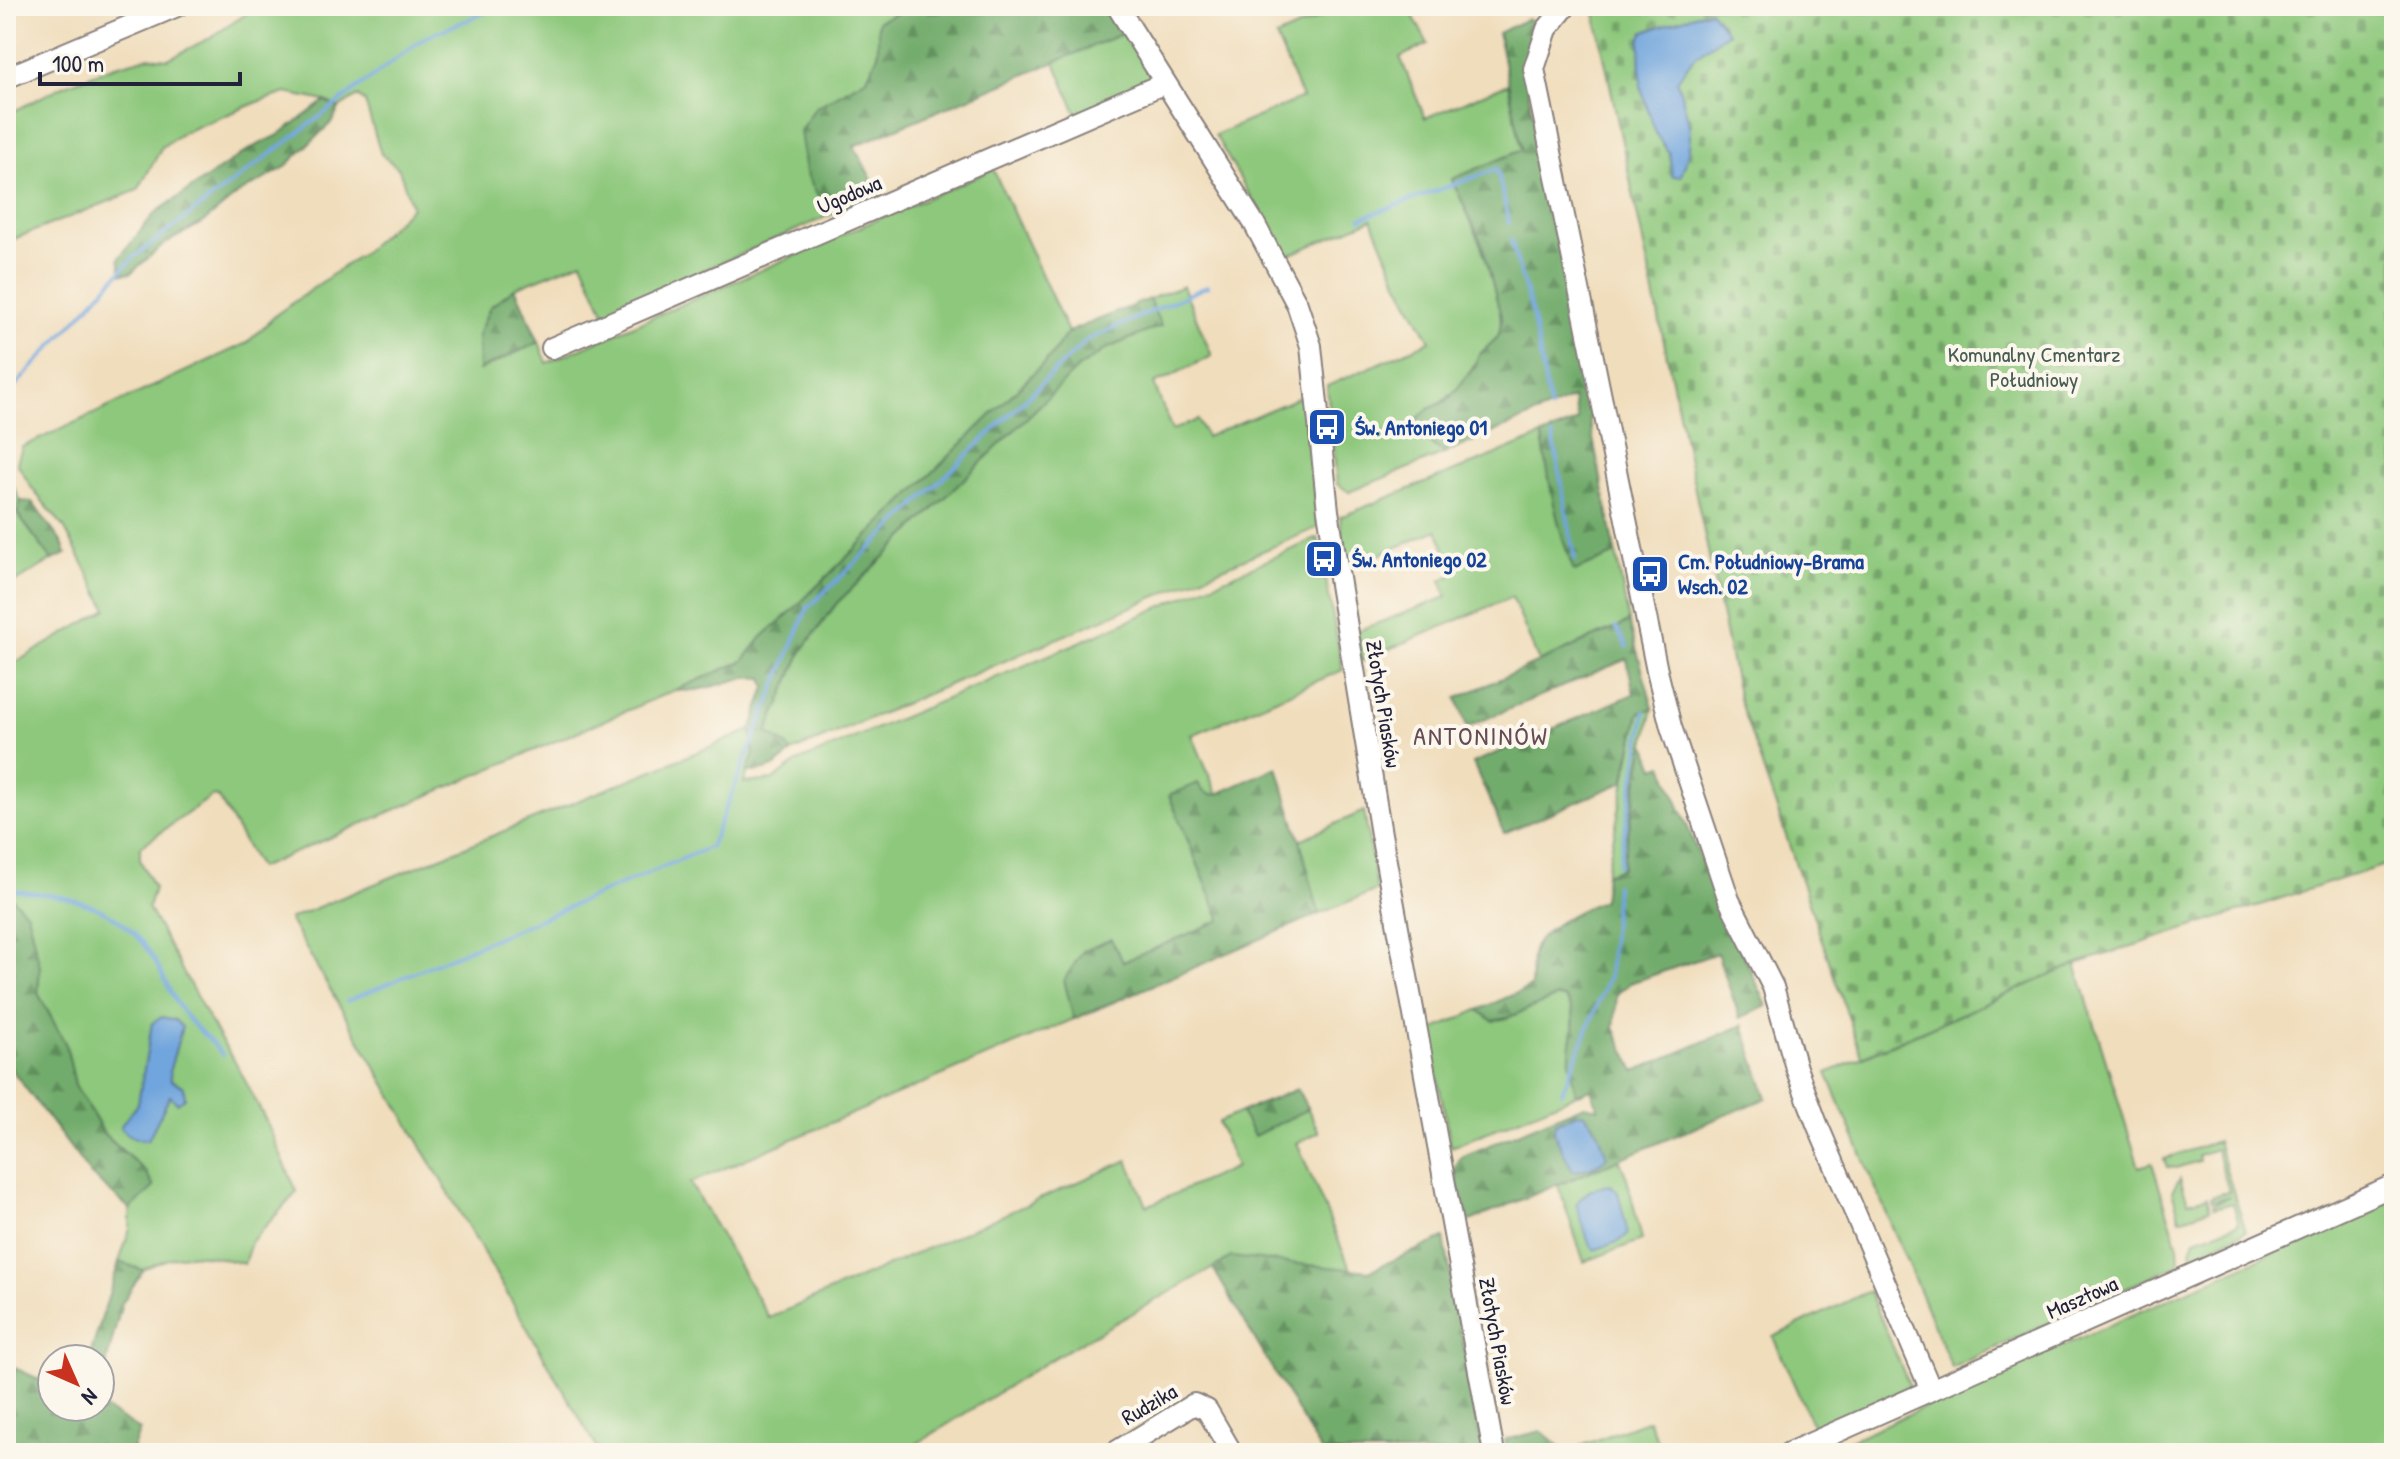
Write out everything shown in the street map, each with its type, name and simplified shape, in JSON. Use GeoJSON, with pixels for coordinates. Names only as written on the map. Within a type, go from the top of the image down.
{"type":"FeatureCollection","features":[{"type":"Feature","properties":{"kind":"street"},"geometry":{"type":"LineString","coordinates":[[6,78],[177,6]]}},
{"type":"Feature","properties":{"kind":"street","name":"Złotych Piasków"},"geometry":{"type":"LineString","coordinates":[[1117,6],[1254,223],[1297,304],[1311,346],[1328,511],[1371,776],[1494,1453]]}},
{"type":"Feature","properties":{"kind":"street"},"geometry":{"type":"LineString","coordinates":[[1566,6],[1547,29],[1534,69],[1654,660],[1671,727],[1729,900],[1773,987],[1796,1068],[1817,1124],[1931,1390]]}},
{"type":"Feature","properties":{"kind":"street","name":"Ugodowa"},"geometry":{"type":"LineString","coordinates":[[552,348],[1165,83]]}},
{"type":"Feature","properties":{"kind":"street","name":"Masztowa"},"geometry":{"type":"LineString","coordinates":[[1789,1453],[2394,1185]]}},
{"type":"Feature","properties":{"kind":"street","name":"Rudzika"},"geometry":{"type":"LineString","coordinates":[[1114,1453],[1194,1404],[1207,1410],[1232,1453]]}},
{"type":"Feature","properties":{"kind":"green space"},"geometry":{"type":"Polygon","coordinates":[[[258,6],[914,6],[878,21],[878,55],[867,78],[815,108],[806,172],[828,216],[605,314],[582,261],[515,288],[490,307],[480,370],[539,342],[547,363],[993,169],[1068,332],[1051,356],[762,637],[743,661],[259,868],[218,797],[212,796],[140,847],[140,860],[154,888],[148,908],[236,1063],[297,1192],[251,1242],[244,1264],[192,1255],[170,1258],[143,1270],[119,1262],[130,1229],[130,1209],[154,1186],[145,1171],[105,1135],[75,1085],[66,1045],[38,993],[40,966],[13,898],[6,897],[6,668],[107,609],[64,527],[33,490],[17,463],[22,447],[247,343],[277,314],[364,252],[412,207],[399,169],[381,154],[365,102],[358,96],[339,108],[325,101],[286,93],[184,132],[162,147],[138,190],[6,242],[6,115],[63,86],[115,66],[148,57],[168,59],[210,38],[258,6]]]}},
{"type":"Feature","properties":{"kind":"green space"},"geometry":{"type":"Polygon","coordinates":[[[914,6],[1107,6],[1124,33],[854,146],[880,195],[828,216],[806,172],[800,131],[815,108],[867,78],[878,55],[878,21],[914,6]]]}},
{"type":"Feature","properties":{"kind":"green space"},"geometry":{"type":"Polygon","coordinates":[[[1346,6],[1408,6],[1428,44],[1400,57],[1425,118],[1508,84],[1522,150],[1452,180],[1485,256],[1500,318],[1499,333],[1481,353],[1459,387],[1429,409],[1431,445],[1446,453],[1349,492],[1337,484],[1327,386],[1430,341],[1397,280],[1372,219],[1285,257],[1215,135],[1302,98],[1276,37],[1346,6]]]}},
{"type":"Feature","properties":{"kind":"green space","name":"Komunalny Cmentarz Południowy"},"geometry":{"type":"Polygon","coordinates":[[[1601,6],[2394,6],[2394,862],[2076,964],[1862,1057],[1739,699],[1595,13],[1601,6]]]}},
{"type":"Feature","properties":{"kind":"green space"},"geometry":{"type":"Polygon","coordinates":[[[1527,19],[1533,22],[1534,29],[1525,75],[1594,415],[1589,418],[1616,554],[1574,571],[1558,522],[1542,436],[1578,421],[1573,398],[1446,453],[1427,440],[1414,421],[1448,400],[1476,365],[1479,355],[1498,337],[1502,320],[1482,244],[1452,179],[1522,150],[1498,33],[1527,19]]]}},
{"type":"Feature","properties":{"kind":"green space"},"geometry":{"type":"Polygon","coordinates":[[[1124,33],[1151,73],[1149,83],[1077,115],[1054,60],[1124,33]]]}},
{"type":"Feature","properties":{"kind":"green space"},"geometry":{"type":"Polygon","coordinates":[[[325,101],[339,108],[333,121],[284,168],[238,194],[204,222],[164,244],[131,273],[122,274],[119,258],[155,213],[251,148],[277,136],[325,101]]]}},
{"type":"Feature","properties":{"kind":"green space"},"geometry":{"type":"Polygon","coordinates":[[[1183,286],[1212,356],[1154,384],[1172,430],[1198,420],[1206,437],[1302,396],[1319,527],[791,752],[767,733],[802,651],[837,603],[1078,368],[1108,348],[1160,326],[1149,299],[1183,286]]]}},
{"type":"Feature","properties":{"kind":"green space"},"geometry":{"type":"Polygon","coordinates":[[[515,288],[539,342],[479,370],[478,335],[490,307],[515,288]]]}},
{"type":"Feature","properties":{"kind":"green space"},"geometry":{"type":"Polygon","coordinates":[[[1149,299],[1161,326],[1108,348],[1078,368],[837,603],[802,651],[767,732],[791,752],[772,768],[747,772],[754,754],[751,730],[766,687],[763,678],[741,679],[698,690],[676,690],[743,661],[762,637],[1051,356],[1068,332],[1149,299]]]}},
{"type":"Feature","properties":{"kind":"green space"},"geometry":{"type":"Polygon","coordinates":[[[1542,436],[1554,504],[1574,571],[1616,554],[1629,622],[1539,662],[1512,597],[1361,661],[1357,631],[1447,597],[1441,580],[1455,574],[1437,530],[1347,568],[1340,517],[1542,436]]]}},
{"type":"Feature","properties":{"kind":"green space"},"geometry":{"type":"Polygon","coordinates":[[[6,473],[21,501],[17,514],[52,560],[6,588],[6,473]]]}},
{"type":"Feature","properties":{"kind":"green space"},"geometry":{"type":"Polygon","coordinates":[[[21,501],[32,502],[62,543],[66,554],[52,560],[17,513],[21,501]]]}},
{"type":"Feature","properties":{"kind":"green space"},"geometry":{"type":"Polygon","coordinates":[[[1318,538],[1343,670],[1192,735],[1217,794],[1202,791],[1169,795],[1221,920],[1122,963],[1064,980],[1074,1019],[690,1183],[769,1318],[1128,1160],[1147,1206],[1236,1167],[1218,1122],[1241,1112],[1254,1136],[1308,1109],[1319,1132],[1297,1143],[1351,1270],[1231,1258],[1053,1358],[902,1453],[600,1453],[289,919],[751,730],[754,754],[744,783],[773,780],[797,762],[1318,538]]]}},
{"type":"Feature","properties":{"kind":"green space"},"geometry":{"type":"Polygon","coordinates":[[[1629,622],[1653,708],[1639,713],[1624,782],[1504,833],[1473,763],[1634,694],[1627,659],[1467,727],[1457,698],[1629,622]]]}},
{"type":"Feature","properties":{"kind":"green space"},"geometry":{"type":"Polygon","coordinates":[[[1653,708],[1637,777],[1622,868],[1606,874],[1639,713],[1653,708]]]}},
{"type":"Feature","properties":{"kind":"green space"},"geometry":{"type":"Polygon","coordinates":[[[1645,741],[1655,768],[1663,765],[1730,933],[1735,936],[1767,1006],[1740,1018],[1717,953],[1630,983],[1617,994],[1614,1028],[1635,1071],[1743,1025],[1767,1098],[1465,1223],[1454,1169],[1461,1157],[1584,1105],[1598,1108],[1591,1089],[1576,1095],[1570,1062],[1574,1021],[1565,998],[1557,997],[1493,1021],[1478,1010],[1531,987],[1532,954],[1542,936],[1562,921],[1603,900],[1606,874],[1622,868],[1645,741]]]}},
{"type":"Feature","properties":{"kind":"green space"},"geometry":{"type":"Polygon","coordinates":[[[1277,767],[1319,914],[1074,1019],[1064,980],[1083,951],[1111,939],[1123,962],[1221,920],[1169,795],[1198,783],[1205,792],[1217,794],[1277,767]]]}},
{"type":"Feature","properties":{"kind":"green space"},"geometry":{"type":"Polygon","coordinates":[[[1364,811],[1377,890],[1319,914],[1300,840],[1364,811]]]}},
{"type":"Feature","properties":{"kind":"green space"},"geometry":{"type":"Polygon","coordinates":[[[6,897],[12,898],[27,913],[40,966],[38,993],[66,1045],[75,1085],[105,1135],[145,1171],[154,1187],[130,1209],[91,1175],[6,1062],[6,897]]]}},
{"type":"Feature","properties":{"kind":"green space"},"geometry":{"type":"Polygon","coordinates":[[[2076,964],[2139,1167],[2152,1163],[2178,1246],[2179,1264],[1952,1368],[1827,1073],[2076,964]]]}},
{"type":"Feature","properties":{"kind":"green space"},"geometry":{"type":"Polygon","coordinates":[[[1557,997],[1565,998],[1573,1013],[1570,1062],[1576,1095],[1451,1147],[1429,1032],[1478,1010],[1493,1021],[1557,997]]]}},
{"type":"Feature","properties":{"kind":"green space"},"geometry":{"type":"Polygon","coordinates":[[[1297,1089],[1308,1109],[1254,1136],[1241,1112],[1297,1089]]]}},
{"type":"Feature","properties":{"kind":"green space"},"geometry":{"type":"Polygon","coordinates":[[[2217,1141],[2246,1231],[2194,1257],[2191,1250],[2195,1239],[2239,1224],[2233,1203],[2214,1208],[2213,1204],[2231,1196],[2212,1201],[2211,1197],[2229,1191],[2216,1149],[2198,1155],[2199,1161],[2176,1168],[2167,1167],[2164,1159],[2217,1141]]]}},
{"type":"Feature","properties":{"kind":"green space"},"geometry":{"type":"Polygon","coordinates":[[[1619,1159],[1627,1178],[1642,1240],[1584,1262],[1558,1185],[1619,1159]]]}},
{"type":"Feature","properties":{"kind":"green space"},"geometry":{"type":"Polygon","coordinates":[[[2180,1178],[2188,1202],[2207,1197],[2210,1209],[2180,1219],[2172,1191],[2180,1178]]]}},
{"type":"Feature","properties":{"kind":"green space"},"geometry":{"type":"Polygon","coordinates":[[[2394,1199],[2394,1453],[1821,1453],[2394,1199]]]}},
{"type":"Feature","properties":{"kind":"green space"},"geometry":{"type":"Polygon","coordinates":[[[1444,1238],[1483,1453],[1322,1453],[1213,1268],[1231,1257],[1369,1271],[1444,1238]]]}},
{"type":"Feature","properties":{"kind":"green space"},"geometry":{"type":"Polygon","coordinates":[[[119,1262],[143,1270],[122,1303],[111,1343],[94,1343],[119,1262]]]}},
{"type":"Feature","properties":{"kind":"green space"},"geometry":{"type":"Polygon","coordinates":[[[1869,1291],[1910,1387],[1814,1429],[1773,1337],[1869,1291]]]}},
{"type":"Feature","properties":{"kind":"green space"},"geometry":{"type":"Polygon","coordinates":[[[6,1364],[36,1378],[36,1423],[116,1423],[116,1416],[140,1430],[131,1453],[6,1453],[6,1364]]]}},
{"type":"Feature","properties":{"kind":"green space"},"geometry":{"type":"Polygon","coordinates":[[[1648,1420],[1663,1453],[1568,1453],[1568,1451],[1648,1420]]]}},
{"type":"Feature","properties":{"kind":"green space"},"geometry":{"type":"Polygon","coordinates":[[[1541,1431],[1568,1453],[1508,1453],[1505,1440],[1541,1431]]]}},
{"type":"Feature","properties":{"kind":"water"},"geometry":{"type":"Polygon","coordinates":[[[1710,10],[1728,32],[1693,58],[1677,81],[1688,118],[1690,139],[1681,176],[1672,176],[1669,153],[1656,134],[1641,88],[1640,41],[1643,32],[1710,10]]]}},
{"type":"Feature","properties":{"kind":"water"},"geometry":{"type":"Polygon","coordinates":[[[162,1017],[175,1020],[182,1027],[170,1069],[171,1080],[184,1087],[185,1098],[177,1103],[170,1096],[148,1140],[139,1139],[120,1127],[138,1103],[152,1023],[162,1017]]]}},
{"type":"Feature","properties":{"kind":"water"},"geometry":{"type":"Polygon","coordinates":[[[1577,1113],[1585,1114],[1599,1134],[1607,1157],[1591,1167],[1573,1171],[1554,1133],[1555,1123],[1577,1113]]]}},
{"type":"Feature","properties":{"kind":"water"},"geometry":{"type":"Polygon","coordinates":[[[1611,1185],[1618,1192],[1628,1234],[1620,1241],[1594,1250],[1576,1204],[1591,1190],[1611,1185]]]}},
{"type":"Feature","properties":{"kind":"waterway"},"geometry":{"type":"LineString","coordinates":[[6,396],[134,257],[424,38],[501,6]]}},
{"type":"Feature","properties":{"kind":"waterway"},"geometry":{"type":"LineString","coordinates":[[1361,218],[1497,169],[1509,222]]}},
{"type":"Feature","properties":{"kind":"waterway"},"geometry":{"type":"LineString","coordinates":[[1511,240],[1532,313],[1550,409]]}},
{"type":"Feature","properties":{"kind":"waterway"},"geometry":{"type":"LineString","coordinates":[[347,1001],[710,847],[807,609],[1087,340],[1208,286]]}},
{"type":"Feature","properties":{"kind":"waterway"},"geometry":{"type":"LineString","coordinates":[[1553,436],[1575,560]]}},
{"type":"Feature","properties":{"kind":"waterway"},"geometry":{"type":"LineString","coordinates":[[1616,627],[1627,647]]}},
{"type":"Feature","properties":{"kind":"waterway"},"geometry":{"type":"LineString","coordinates":[[1619,865],[1645,712]]}},
{"type":"Feature","properties":{"kind":"waterway"},"geometry":{"type":"LineString","coordinates":[[1562,1092],[1609,976],[1616,885]]}},
{"type":"Feature","properties":{"kind":"waterway"},"geometry":{"type":"LineString","coordinates":[[6,889],[71,899],[109,914],[125,926],[155,961],[185,1015],[223,1055]]}},
{"type":"Feature","properties":{"kind":"place","name":"Św. Antoniego 01"},"geometry":{"type":"Point","coordinates":[1327,427]}},
{"type":"Feature","properties":{"kind":"place","name":"Św. Antoniego 02"},"geometry":{"type":"Point","coordinates":[1324,559]}},
{"type":"Feature","properties":{"kind":"place","name":"Cm. Południowy-Brama Wsch. 02"},"geometry":{"type":"Point","coordinates":[1650,574]}},
{"type":"Feature","properties":{"kind":"district","name":"ANTONINÓW"},"geometry":{"type":"Point","coordinates":[1481,735]}}]}
